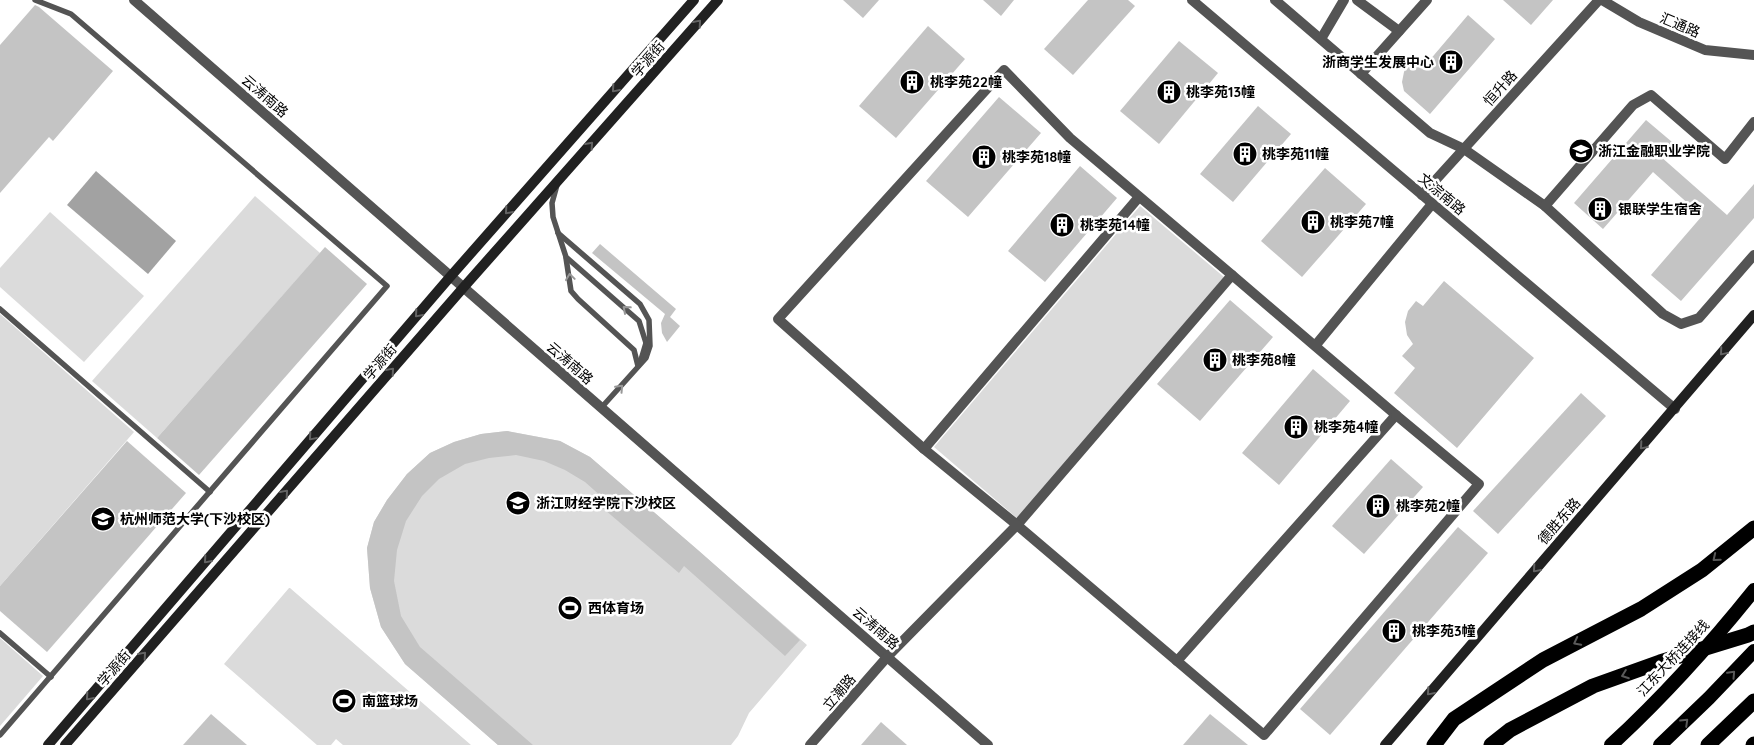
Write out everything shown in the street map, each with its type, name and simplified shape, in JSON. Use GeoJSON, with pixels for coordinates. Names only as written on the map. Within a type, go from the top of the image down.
{"type":"FeatureCollection","features":[{"type":"Feature","properties":{"kind":"highway"},"geometry":{"type":"LineString","coordinates":[[1434,745],[1454,719],[1543,660],[1641,609],[1702,570],[1754,528]]}},
{"type":"Feature","properties":{"kind":"highway","name":"江东大桥连接线"},"geometry":{"type":"LineString","coordinates":[[1611,745],[1673,685],[1754,590]]}},
{"type":"Feature","properties":{"kind":"highway"},"geometry":{"type":"LineString","coordinates":[[1491,745],[1510,730],[1593,686],[1754,632]]}},
{"type":"Feature","properties":{"kind":"highway"},"geometry":{"type":"LineString","coordinates":[[1660,745],[1754,651]]}},
{"type":"Feature","properties":{"kind":"highway"},"geometry":{"type":"LineString","coordinates":[[1708,745],[1754,701]]}},
{"type":"Feature","properties":{"kind":"main road"},"geometry":{"type":"LineString","coordinates":[[48,745],[450,277],[694,0]]}},
{"type":"Feature","properties":{"kind":"main road","name":"学源街"},"geometry":{"type":"LineString","coordinates":[[66,745],[463,288],[718,0]]}},
{"type":"Feature","properties":{"kind":"main road","name":"德胜东路"},"geometry":{"type":"LineString","coordinates":[[1385,745],[1754,315]]}},
{"type":"Feature","properties":{"kind":"street","name":"云涛南路"},"geometry":{"type":"LineString","coordinates":[[134,0],[988,745]]}},
{"type":"Feature","properties":{"kind":"street","name":"文淙南路"},"geometry":{"type":"LineString","coordinates":[[1192,0],[1674,409]]}},
{"type":"Feature","properties":{"kind":"street"},"geometry":{"type":"LineString","coordinates":[[1275,0],[1430,133],[1464,149],[1544,206],[1663,314],[1682,324],[1699,318],[1754,255]]}},
{"type":"Feature","properties":{"kind":"street"},"geometry":{"type":"LineString","coordinates":[[1321,40],[1344,0]]}},
{"type":"Feature","properties":{"kind":"street"},"geometry":{"type":"LineString","coordinates":[[1356,0],[1399,31]]}},
{"type":"Feature","properties":{"kind":"street"},"geometry":{"type":"LineString","coordinates":[[1361,74],[1427,0]]}},
{"type":"Feature","properties":{"kind":"street","name":"恒升路"},"geometry":{"type":"LineString","coordinates":[[1422,195],[1600,0]]}},
{"type":"Feature","properties":{"kind":"street","name":"汇通路"},"geometry":{"type":"LineString","coordinates":[[1600,0],[1639,22],[1705,50],[1754,55]]}},
{"type":"Feature","properties":{"kind":"street"},"geometry":{"type":"LineString","coordinates":[[1004,70],[1070,138],[1232,275],[1479,484],[1264,736],[1017,525],[924,449],[778,319],[1004,70]]}},
{"type":"Feature","properties":{"kind":"street"},"geometry":{"type":"LineString","coordinates":[[1544,206],[1633,105],[1651,96],[1724,159],[1754,122]]}},
{"type":"Feature","properties":{"kind":"street"},"geometry":{"type":"LineString","coordinates":[[924,449],[1139,197]]}},
{"type":"Feature","properties":{"kind":"street"},"geometry":{"type":"LineString","coordinates":[[1315,346],[1432,204]]}},
{"type":"Feature","properties":{"kind":"street","name":"立潮路"},"geometry":{"type":"LineString","coordinates":[[810,745],[888,656],[1017,525],[1232,275]]}},
{"type":"Feature","properties":{"kind":"street"},"geometry":{"type":"LineString","coordinates":[[1177,661],[1396,415]]}},
{"type":"Feature","properties":{"kind":"lane"},"geometry":{"type":"LineString","coordinates":[[0,736],[387,286],[71,14],[35,0]]}},
{"type":"Feature","properties":{"kind":"lane"},"geometry":{"type":"LineString","coordinates":[[558,181],[552,203],[553,218],[566,257],[571,291],[634,350],[639,368]]}},
{"type":"Feature","properties":{"kind":"lane"},"geometry":{"type":"LineString","coordinates":[[558,233],[640,304],[650,320],[650,346],[646,358],[601,408]]}},
{"type":"Feature","properties":{"kind":"lane"},"geometry":{"type":"LineString","coordinates":[[566,257],[639,321],[646,344],[639,368]]}},
{"type":"Feature","properties":{"kind":"lane"},"geometry":{"type":"LineString","coordinates":[[0,309],[210,492]]}},
{"type":"Feature","properties":{"kind":"lane"},"geometry":{"type":"LineString","coordinates":[[0,633],[51,677]]}},
{"type":"Feature","properties":{"kind":"shaded area"},"geometry":{"type":"Polygon","coordinates":[[[96,171],[176,241],[148,274],[67,205],[96,171]]]}},
{"type":"Feature","properties":{"kind":"shaded area"},"geometry":{"type":"Polygon","coordinates":[[[255,196],[320,253],[157,438],[92,381],[255,196]]]}},
{"type":"Feature","properties":{"kind":"shaded area"},"geometry":{"type":"Polygon","coordinates":[[[1140,206],[1224,277],[1018,519],[934,447],[1140,206]]]}},
{"type":"Feature","properties":{"kind":"shaded area"},"geometry":{"type":"Polygon","coordinates":[[[50,212],[144,296],[84,362],[0,287],[0,268],[50,212]]]}},
{"type":"Feature","properties":{"kind":"shaded area"},"geometry":{"type":"Polygon","coordinates":[[[0,314],[134,432],[0,586],[0,314]]]}},
{"type":"Feature","properties":{"kind":"shaded area","name":"西体育场"},"geometry":{"type":"Polygon","coordinates":[[[507,431],[560,441],[590,457],[807,645],[749,713],[738,736],[731,745],[498,745],[405,664],[381,627],[370,588],[367,548],[374,522],[387,500],[407,474],[430,453],[454,442],[481,434],[507,431]]]}},
{"type":"Feature","properties":{"kind":"shaded area","name":"南篮球场"},"geometry":{"type":"Polygon","coordinates":[[[289,588],[471,745],[343,745],[336,739],[331,745],[317,745],[224,664],[289,588]]]}},
{"type":"Feature","properties":{"kind":"shaded area"},"geometry":{"type":"Polygon","coordinates":[[[0,638],[43,676],[0,726],[0,638]]]}},
{"type":"Feature","properties":{"kind":"building"},"geometry":{"type":"Polygon","coordinates":[[[843,0],[879,0],[863,18],[843,0]]]}},
{"type":"Feature","properties":{"kind":"building"},"geometry":{"type":"Polygon","coordinates":[[[983,0],[1014,0],[1001,16],[983,0]]]}},
{"type":"Feature","properties":{"kind":"building"},"geometry":{"type":"Polygon","coordinates":[[[1088,0],[1128,0],[1135,6],[1073,75],[1044,49],[1088,0]]]}},
{"type":"Feature","properties":{"kind":"building"},"geometry":{"type":"Polygon","coordinates":[[[1503,0],[1553,0],[1531,25],[1503,0]]]}},
{"type":"Feature","properties":{"kind":"building"},"geometry":{"type":"Polygon","coordinates":[[[35,5],[113,71],[53,141],[49,137],[0,193],[0,45],[35,5]]]}},
{"type":"Feature","properties":{"kind":"building","name":"浙商学生发展中心"},"geometry":{"type":"Polygon","coordinates":[[[1468,15],[1495,39],[1430,114],[1404,91],[1402,82],[1404,72],[1410,57],[1423,68],[1468,15]]]}},
{"type":"Feature","properties":{"kind":"building","name":"桃李苑22幢"},"geometry":{"type":"Polygon","coordinates":[[[928,26],[965,59],[896,138],[859,106],[928,26]]]}},
{"type":"Feature","properties":{"kind":"building","name":"桃李苑13幢"},"geometry":{"type":"Polygon","coordinates":[[[1179,41],[1218,73],[1159,144],[1120,111],[1179,41]]]}},
{"type":"Feature","properties":{"kind":"building","name":"桃李苑18幢"},"geometry":{"type":"Polygon","coordinates":[[[999,97],[1041,133],[968,217],[926,181],[999,97]]]}},
{"type":"Feature","properties":{"kind":"building","name":"桃李苑11幢"},"geometry":{"type":"Polygon","coordinates":[[[1258,106],[1291,134],[1233,202],[1200,174],[1258,106]]]}},
{"type":"Feature","properties":{"kind":"building","name":"银联学生宿舍"},"geometry":{"type":"Polygon","coordinates":[[[1646,120],[1672,142],[1660,156],[1727,215],[1754,184],[1754,218],[1681,301],[1651,275],[1702,216],[1653,172],[1603,229],[1574,203],[1646,120]]]}},
{"type":"Feature","properties":{"kind":"building","name":"桃李苑14幢"},"geometry":{"type":"Polygon","coordinates":[[[1080,166],[1117,198],[1045,282],[1008,251],[1080,166]]]}},
{"type":"Feature","properties":{"kind":"building","name":"桃李苑7幢"},"geometry":{"type":"Polygon","coordinates":[[[1325,168],[1366,204],[1302,277],[1261,241],[1325,168]]]}},
{"type":"Feature","properties":{"kind":"building"},"geometry":{"type":"Polygon","coordinates":[[[600,244],[676,309],[670,317],[680,326],[667,342],[662,333],[661,323],[665,314],[592,253],[600,244]]]}},
{"type":"Feature","properties":{"kind":"building"},"geometry":{"type":"Polygon","coordinates":[[[325,247],[367,284],[199,475],[157,438],[325,247]]]}},
{"type":"Feature","properties":{"kind":"building"},"geometry":{"type":"Polygon","coordinates":[[[1444,281],[1534,358],[1457,448],[1394,393],[1415,368],[1402,356],[1413,344],[1407,335],[1405,322],[1408,311],[1416,301],[1423,306],[1444,281]]]}},
{"type":"Feature","properties":{"kind":"building","name":"桃李苑8幢"},"geometry":{"type":"Polygon","coordinates":[[[1230,300],[1273,337],[1200,421],[1157,384],[1230,300]]]}},
{"type":"Feature","properties":{"kind":"building","name":"桃李苑4幢"},"geometry":{"type":"Polygon","coordinates":[[[1313,369],[1350,401],[1279,485],[1242,453],[1313,369]]]}},
{"type":"Feature","properties":{"kind":"building"},"geometry":{"type":"Polygon","coordinates":[[[1581,393],[1606,416],[1498,534],[1473,511],[1581,393]]]}},
{"type":"Feature","properties":{"kind":"building"},"geometry":{"type":"Polygon","coordinates":[[[507,431],[560,441],[590,457],[800,640],[785,656],[684,566],[679,573],[598,504],[603,498],[585,482],[565,470],[544,461],[516,455],[489,458],[465,464],[439,479],[422,496],[406,521],[397,550],[394,581],[401,616],[420,647],[533,745],[498,745],[405,664],[381,627],[370,588],[367,548],[374,522],[387,500],[407,474],[430,453],[454,442],[481,434],[507,431]]]}},
{"type":"Feature","properties":{"kind":"building"},"geometry":{"type":"Polygon","coordinates":[[[127,441],[186,493],[47,652],[0,611],[0,586],[127,441]]]}},
{"type":"Feature","properties":{"kind":"building","name":"桃李苑2幢"},"geometry":{"type":"Polygon","coordinates":[[[1391,459],[1423,487],[1364,554],[1332,526],[1391,459]]]}},
{"type":"Feature","properties":{"kind":"building","name":"桃李苑3幢"},"geometry":{"type":"Polygon","coordinates":[[[1458,527],[1488,553],[1330,735],[1300,709],[1458,527]]]}},
{"type":"Feature","properties":{"kind":"building"},"geometry":{"type":"Polygon","coordinates":[[[211,714],[247,745],[183,745],[211,714]]]}},
{"type":"Feature","properties":{"kind":"building"},"geometry":{"type":"Polygon","coordinates":[[[1210,714],[1248,745],[1183,745],[1210,714]]]}},
{"type":"Feature","properties":{"kind":"building"},"geometry":{"type":"Polygon","coordinates":[[[881,722],[907,745],[861,745],[881,722]]]}},
{"type":"Feature","properties":{"kind":"place","name":"浙商学生发展中心"},"geometry":{"type":"Point","coordinates":[1451,62]}},
{"type":"Feature","properties":{"kind":"place","name":"桃李苑22幢"},"geometry":{"type":"Point","coordinates":[912,82]}},
{"type":"Feature","properties":{"kind":"place","name":"桃李苑13幢"},"geometry":{"type":"Point","coordinates":[1169,92]}},
{"type":"Feature","properties":{"kind":"place","name":"浙江金融职业学院"},"geometry":{"type":"Point","coordinates":[1581,151]}},
{"type":"Feature","properties":{"kind":"place","name":"桃李苑11幢"},"geometry":{"type":"Point","coordinates":[1245,154]}},
{"type":"Feature","properties":{"kind":"place","name":"桃李苑18幢"},"geometry":{"type":"Point","coordinates":[984,157]}},
{"type":"Feature","properties":{"kind":"place","name":"银联学生宿舍"},"geometry":{"type":"Point","coordinates":[1600,209]}},
{"type":"Feature","properties":{"kind":"place","name":"桃李苑7幢"},"geometry":{"type":"Point","coordinates":[1313,222]}},
{"type":"Feature","properties":{"kind":"place","name":"桃李苑14幢"},"geometry":{"type":"Point","coordinates":[1062,225]}},
{"type":"Feature","properties":{"kind":"place","name":"桃李苑8幢"},"geometry":{"type":"Point","coordinates":[1215,360]}},
{"type":"Feature","properties":{"kind":"place","name":"桃李苑4幢"},"geometry":{"type":"Point","coordinates":[1296,427]}},
{"type":"Feature","properties":{"kind":"place","name":"浙江财经学院下沙校区"},"geometry":{"type":"Point","coordinates":[518,503]}},
{"type":"Feature","properties":{"kind":"place","name":"桃李苑2幢"},"geometry":{"type":"Point","coordinates":[1378,506]}},
{"type":"Feature","properties":{"kind":"place","name":"杭州师范大学(下沙校区)"},"geometry":{"type":"Point","coordinates":[103,519]}},
{"type":"Feature","properties":{"kind":"place","name":"西体育场"},"geometry":{"type":"Point","coordinates":[570,608]}},
{"type":"Feature","properties":{"kind":"place","name":"桃李苑3幢"},"geometry":{"type":"Point","coordinates":[1394,631]}},
{"type":"Feature","properties":{"kind":"place","name":"南篮球场"},"geometry":{"type":"Point","coordinates":[344,701]}}]}
